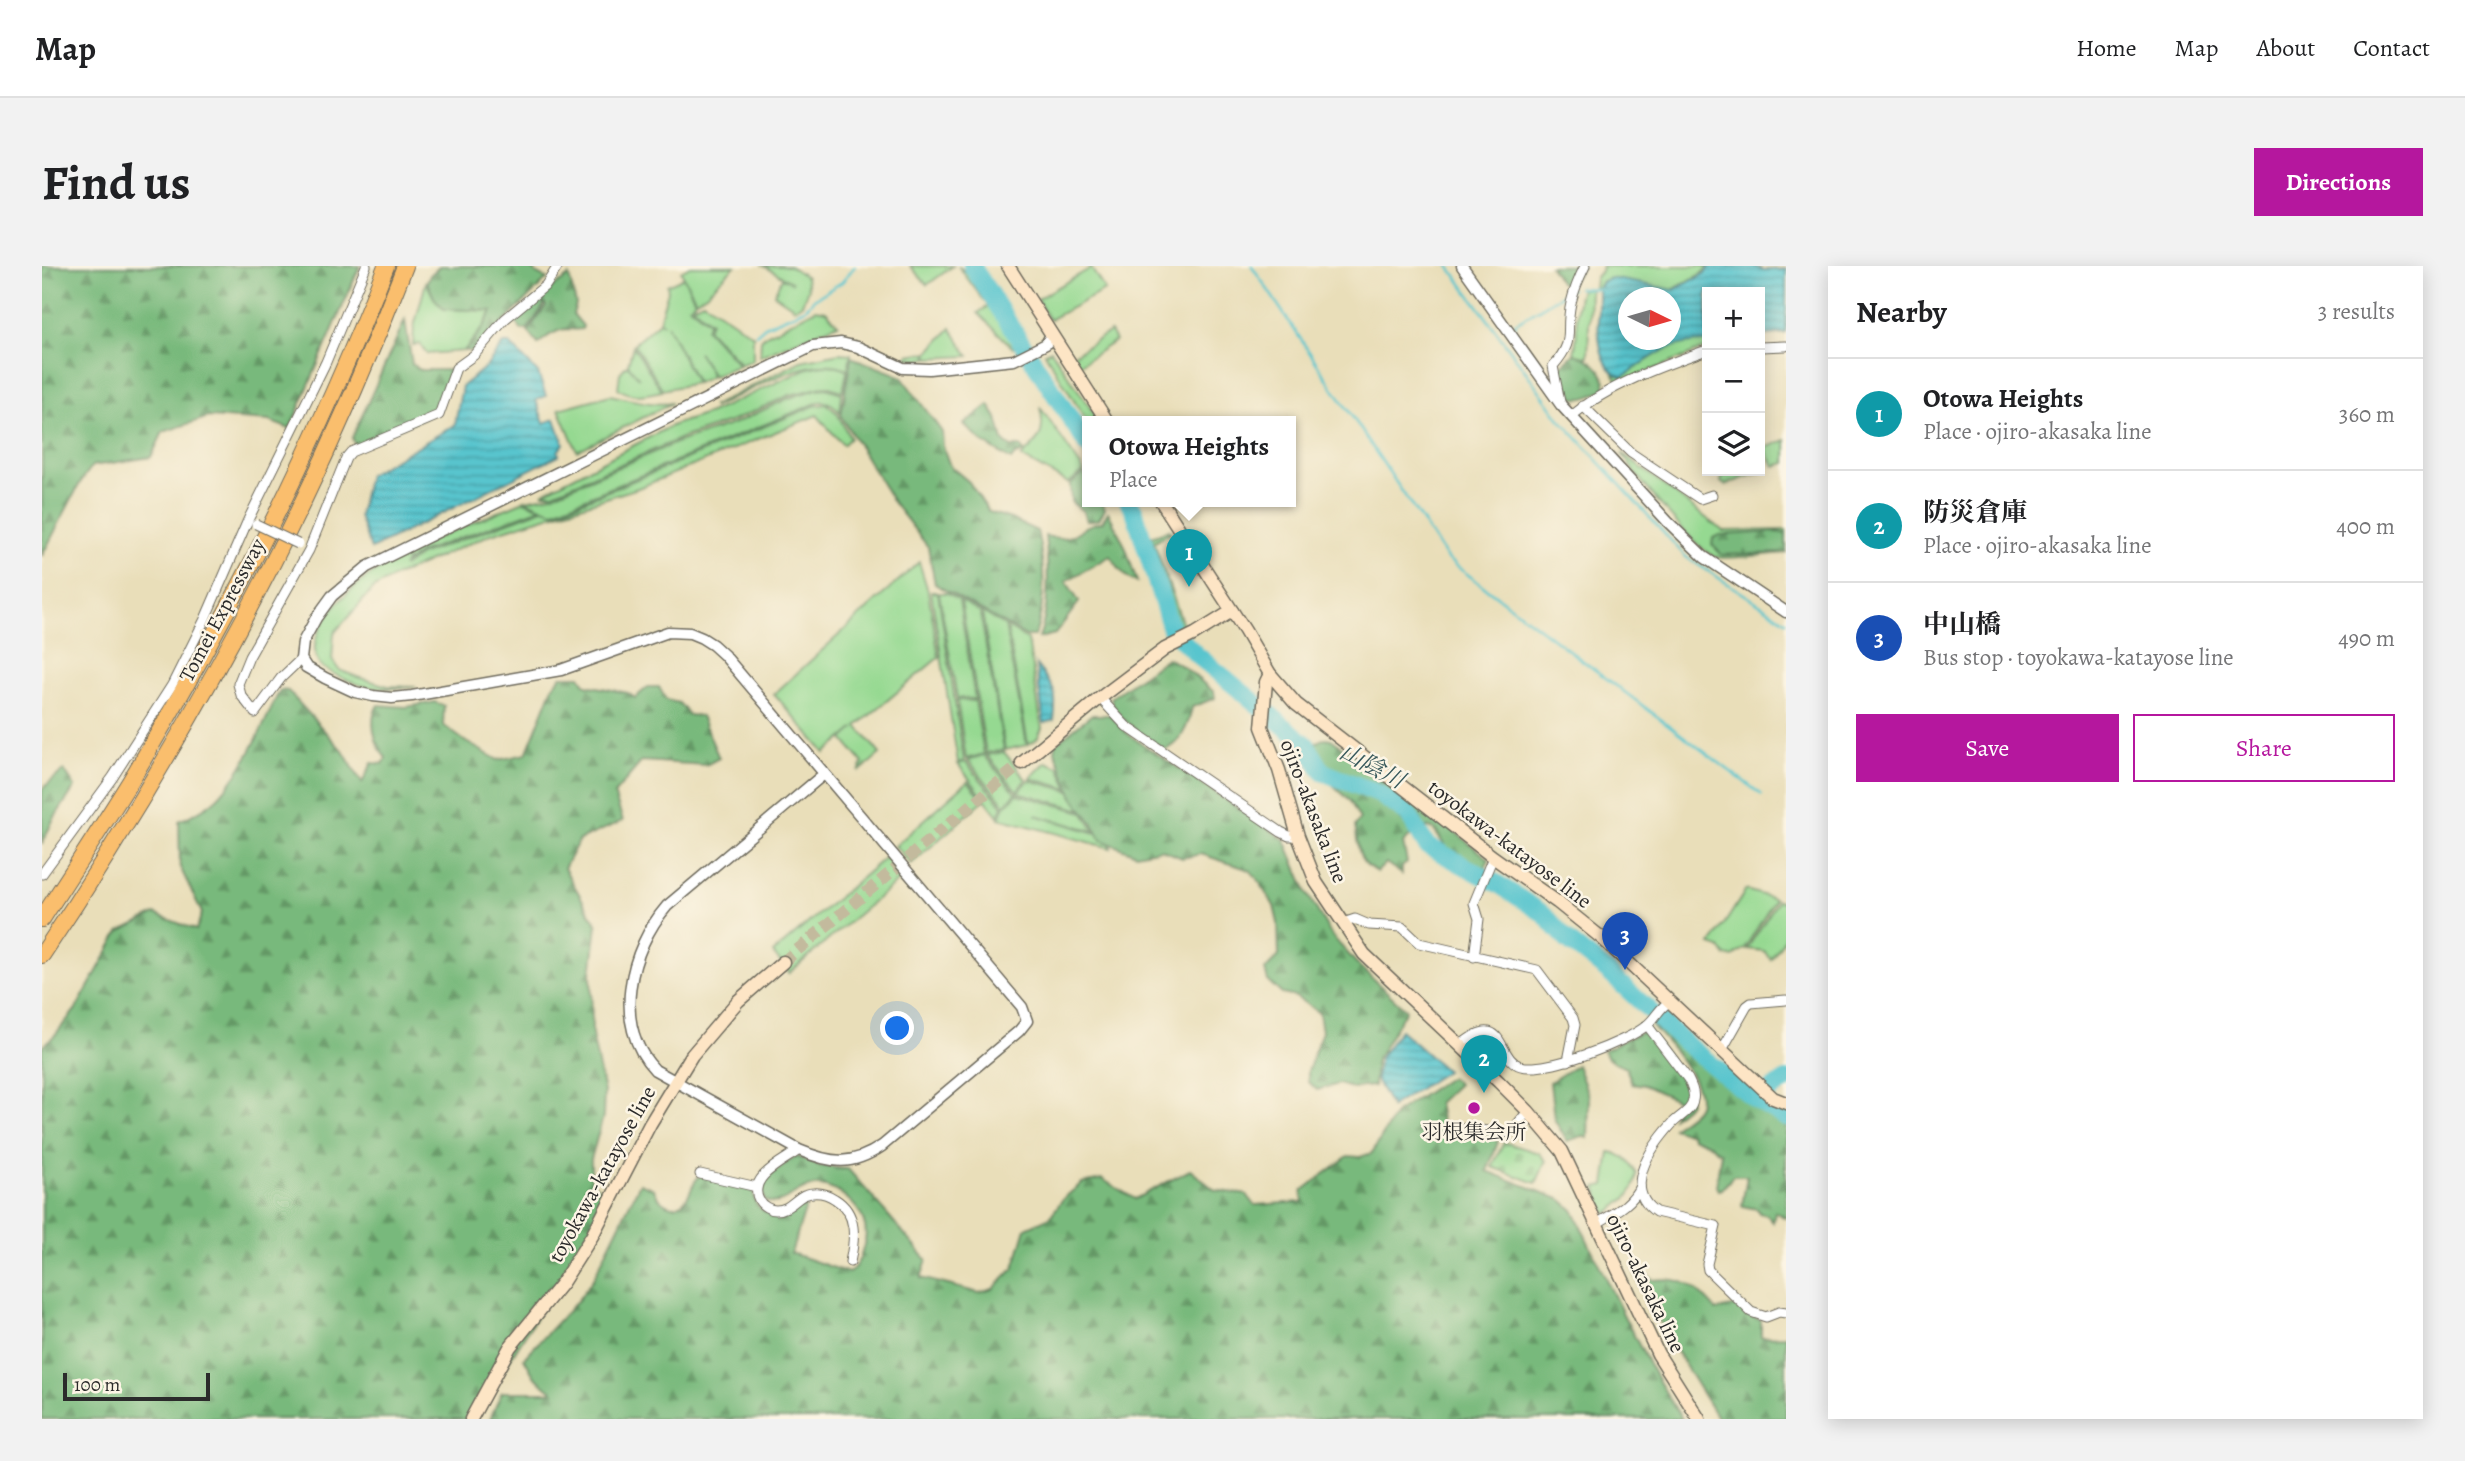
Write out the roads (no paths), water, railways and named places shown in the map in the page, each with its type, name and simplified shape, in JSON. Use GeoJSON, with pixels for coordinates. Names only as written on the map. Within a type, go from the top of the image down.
{"type":"FeatureCollection","features":[{"type":"Feature","properties":{"kind":"highway","name":"Tomei Expressway"},"geometry":{"type":"LineString","coordinates":[[42,919],[129,782],[189,680],[243,580],[295,476],[386,266]]}},
{"type":"Feature","properties":{"kind":"highway","name":"Tomei Expressway"},"geometry":{"type":"LineString","coordinates":[[42,955],[145,791],[205,688],[259,587],[359,376],[405,266]]}},
{"type":"Feature","properties":{"kind":"main road"},"geometry":{"type":"LineString","coordinates":[[1008,266],[1048,340],[1103,416]]}},
{"type":"Feature","properties":{"kind":"main road"},"geometry":{"type":"LineString","coordinates":[[1165,507],[1232,611],[1268,678]]}},
{"type":"Feature","properties":{"kind":"main road"},"geometry":{"type":"LineString","coordinates":[[1022,762],[1165,649],[1232,611]]}},
{"type":"Feature","properties":{"kind":"main road","name":"ojiro-akasaka line"},"geometry":{"type":"LineString","coordinates":[[1268,678],[1262,727],[1316,882],[1364,954],[1528,1111],[1562,1151],[1658,1354],[1699,1419]]}},
{"type":"Feature","properties":{"kind":"main road","name":"toyokawa-katayose line"},"geometry":{"type":"LineString","coordinates":[[1268,678],[1337,738],[1603,939],[1773,1098],[1786,1103]]}},
{"type":"Feature","properties":{"kind":"main road","name":"toyokawa-katayose line"},"geometry":{"type":"LineString","coordinates":[[471,1419],[510,1347],[562,1283],[592,1236],[650,1124],[692,1055],[738,1001],[783,962]]}},
{"type":"Feature","properties":{"kind":"street"},"geometry":{"type":"LineString","coordinates":[[42,874],[113,777],[172,685],[252,522],[326,362],[366,266]]}},
{"type":"Feature","properties":{"kind":"street"},"geometry":{"type":"LineString","coordinates":[[301,659],[281,678],[256,713],[241,695],[238,684],[249,657],[309,550],[345,458],[351,452],[439,415],[456,368],[474,355],[505,319],[546,285],[558,266]]}},
{"type":"Feature","properties":{"kind":"street"},"geometry":{"type":"LineString","coordinates":[[1462,266],[1560,405],[1668,522],[1704,557],[1786,612]]}},
{"type":"Feature","properties":{"kind":"street"},"geometry":{"type":"LineString","coordinates":[[1560,405],[1553,366],[1566,351],[1570,339],[1570,305],[1585,266]]}},
{"type":"Feature","properties":{"kind":"street"},"geometry":{"type":"LineString","coordinates":[[824,775],[667,906],[641,945],[630,991],[635,1037],[646,1061],[655,1070],[799,1150],[834,1162],[867,1156],[882,1146],[1019,1031],[1027,1021],[1021,1007],[719,650],[702,638],[668,632],[561,670],[392,698],[355,692],[306,667],[301,659],[303,642],[332,596],[367,567],[813,346],[841,343],[864,350],[903,368],[929,369],[1014,360],[1048,340]]}},
{"type":"Feature","properties":{"kind":"street"},"geometry":{"type":"LineString","coordinates":[[1765,347],[1786,346]]}},
{"type":"Feature","properties":{"kind":"street"},"geometry":{"type":"LineString","coordinates":[[1572,416],[1583,406],[1631,380],[1702,352]]}},
{"type":"Feature","properties":{"kind":"street"},"geometry":{"type":"LineString","coordinates":[[1583,406],[1631,453],[1679,487],[1700,499],[1712,495]]}},
{"type":"Feature","properties":{"kind":"street"},"geometry":{"type":"LineString","coordinates":[[252,522],[309,550]]}},
{"type":"Feature","properties":{"kind":"street"},"geometry":{"type":"LineString","coordinates":[[1100,698],[1126,726],[1281,832],[1298,836]]}},
{"type":"Feature","properties":{"kind":"street"},"geometry":{"type":"LineString","coordinates":[[1474,957],[1479,919],[1474,903],[1493,858]]}},
{"type":"Feature","properties":{"kind":"street"},"geometry":{"type":"LineString","coordinates":[[1343,923],[1355,919],[1369,925],[1402,927],[1419,943],[1531,968],[1541,974],[1573,1018],[1575,1026],[1568,1061]]}},
{"type":"Feature","properties":{"kind":"street"},"geometry":{"type":"LineString","coordinates":[[1722,1050],[1747,1006],[1751,1003],[1786,1000]]}},
{"type":"Feature","properties":{"kind":"street"},"geometry":{"type":"LineString","coordinates":[[1461,1045],[1472,1035],[1481,1032],[1493,1034],[1500,1039],[1513,1061],[1521,1066],[1544,1066],[1568,1061],[1619,1040],[1648,1024],[1662,1006],[1669,1002]]}},
{"type":"Feature","properties":{"kind":"street"},"geometry":{"type":"LineString","coordinates":[[1596,1224],[1621,1209],[1636,1195],[1644,1163],[1673,1123],[1688,1111],[1693,1102],[1692,1087],[1688,1079],[1648,1024]]}},
{"type":"Feature","properties":{"kind":"street"},"geometry":{"type":"LineString","coordinates":[[1465,1128],[1511,1132],[1528,1111]]}},
{"type":"Feature","properties":{"kind":"street"},"geometry":{"type":"LineString","coordinates":[[799,1150],[760,1178],[757,1198],[763,1206],[774,1210],[786,1209],[803,1196],[817,1192],[845,1205],[855,1232],[850,1262]]}},
{"type":"Feature","properties":{"kind":"street"},"geometry":{"type":"LineString","coordinates":[[700,1174],[757,1187]]}},
{"type":"Feature","properties":{"kind":"street"},"geometry":{"type":"LineString","coordinates":[[1640,1186],[1647,1206],[1656,1212],[1716,1226],[1706,1264],[1708,1270],[1751,1312],[1766,1317],[1779,1312],[1786,1313]]}},
{"type":"Feature","properties":{"kind":"water"},"geometry":{"type":"Polygon","coordinates":[[[1711,266],[1786,269],[1786,333],[1765,335],[1765,287],[1702,287],[1702,342],[1681,344],[1680,287],[1704,274],[1711,266]]]}},
{"type":"Feature","properties":{"kind":"water"},"geometry":{"type":"Polygon","coordinates":[[[1610,278],[1658,287],[1618,287],[1618,350],[1664,350],[1623,377],[1606,363],[1599,339],[1598,289],[1602,282],[1610,278]]]}},
{"type":"Feature","properties":{"kind":"water"},"geometry":{"type":"Polygon","coordinates":[[[503,344],[510,344],[538,373],[546,396],[536,400],[544,423],[555,419],[564,444],[558,451],[559,455],[371,549],[359,516],[368,475],[455,425],[462,386],[487,366],[503,344]]]}},
{"type":"Feature","properties":{"kind":"water"},"geometry":{"type":"Polygon","coordinates":[[[1036,665],[1051,684],[1055,696],[1054,720],[1044,723],[1036,665]]]}},
{"type":"Feature","properties":{"kind":"water"},"geometry":{"type":"Polygon","coordinates":[[[1400,1030],[1446,1071],[1391,1107],[1376,1079],[1380,1058],[1400,1030]]]}},
{"type":"Feature","properties":{"kind":"waterway"},"geometry":{"type":"LineString","coordinates":[[756,334],[765,326],[805,309],[814,299],[842,282],[855,266]]}},
{"type":"Feature","properties":{"kind":"waterway","name":"山陰川"},"geometry":{"type":"LineString","coordinates":[[972,266],[1082,437]]}},
{"type":"Feature","properties":{"kind":"waterway"},"geometry":{"type":"LineString","coordinates":[[1252,266],[1447,559],[1762,795]]}},
{"type":"Feature","properties":{"kind":"waterway"},"geometry":{"type":"LineString","coordinates":[[1449,266],[1560,419],[1686,557],[1786,621]]}},
{"type":"Feature","properties":{"kind":"waterway"},"geometry":{"type":"LineString","coordinates":[[1578,288],[1598,289]]}},
{"type":"Feature","properties":{"kind":"waterway"},"geometry":{"type":"LineString","coordinates":[[1516,326],[1514,324],[1571,289]]}},
{"type":"Feature","properties":{"kind":"waterway","name":"山陰川"},"geometry":{"type":"LineString","coordinates":[[1132,507],[1171,629],[1198,656],[1306,744],[1323,772],[1379,794],[1408,814],[1426,845],[1498,884],[1544,914],[1568,941],[1608,972],[1685,1043],[1756,1100],[1786,1118]]}},
{"type":"Feature","properties":{"kind":"waterway"},"geometry":{"type":"LineString","coordinates":[[1756,1100],[1786,1080]]}},
{"type":"Feature","properties":{"kind":"tunnel"},"geometry":{"type":"LineString","coordinates":[[783,962],[1022,763]]}},
{"type":"Feature","properties":{"kind":"place","name":"Otowa Heights"},"geometry":{"type":"Point","coordinates":[1189,587]}},
{"type":"Feature","properties":{"kind":"place","name":"中山橋"},"geometry":{"type":"Point","coordinates":[1625,970]}},
{"type":"Feature","properties":{"kind":"place","name":"防災倉庫"},"geometry":{"type":"Point","coordinates":[1484,1093]}},
{"type":"Feature","properties":{"kind":"place","name":"羽根集会所"},"geometry":{"type":"Point","coordinates":[1474,1108]}}]}
